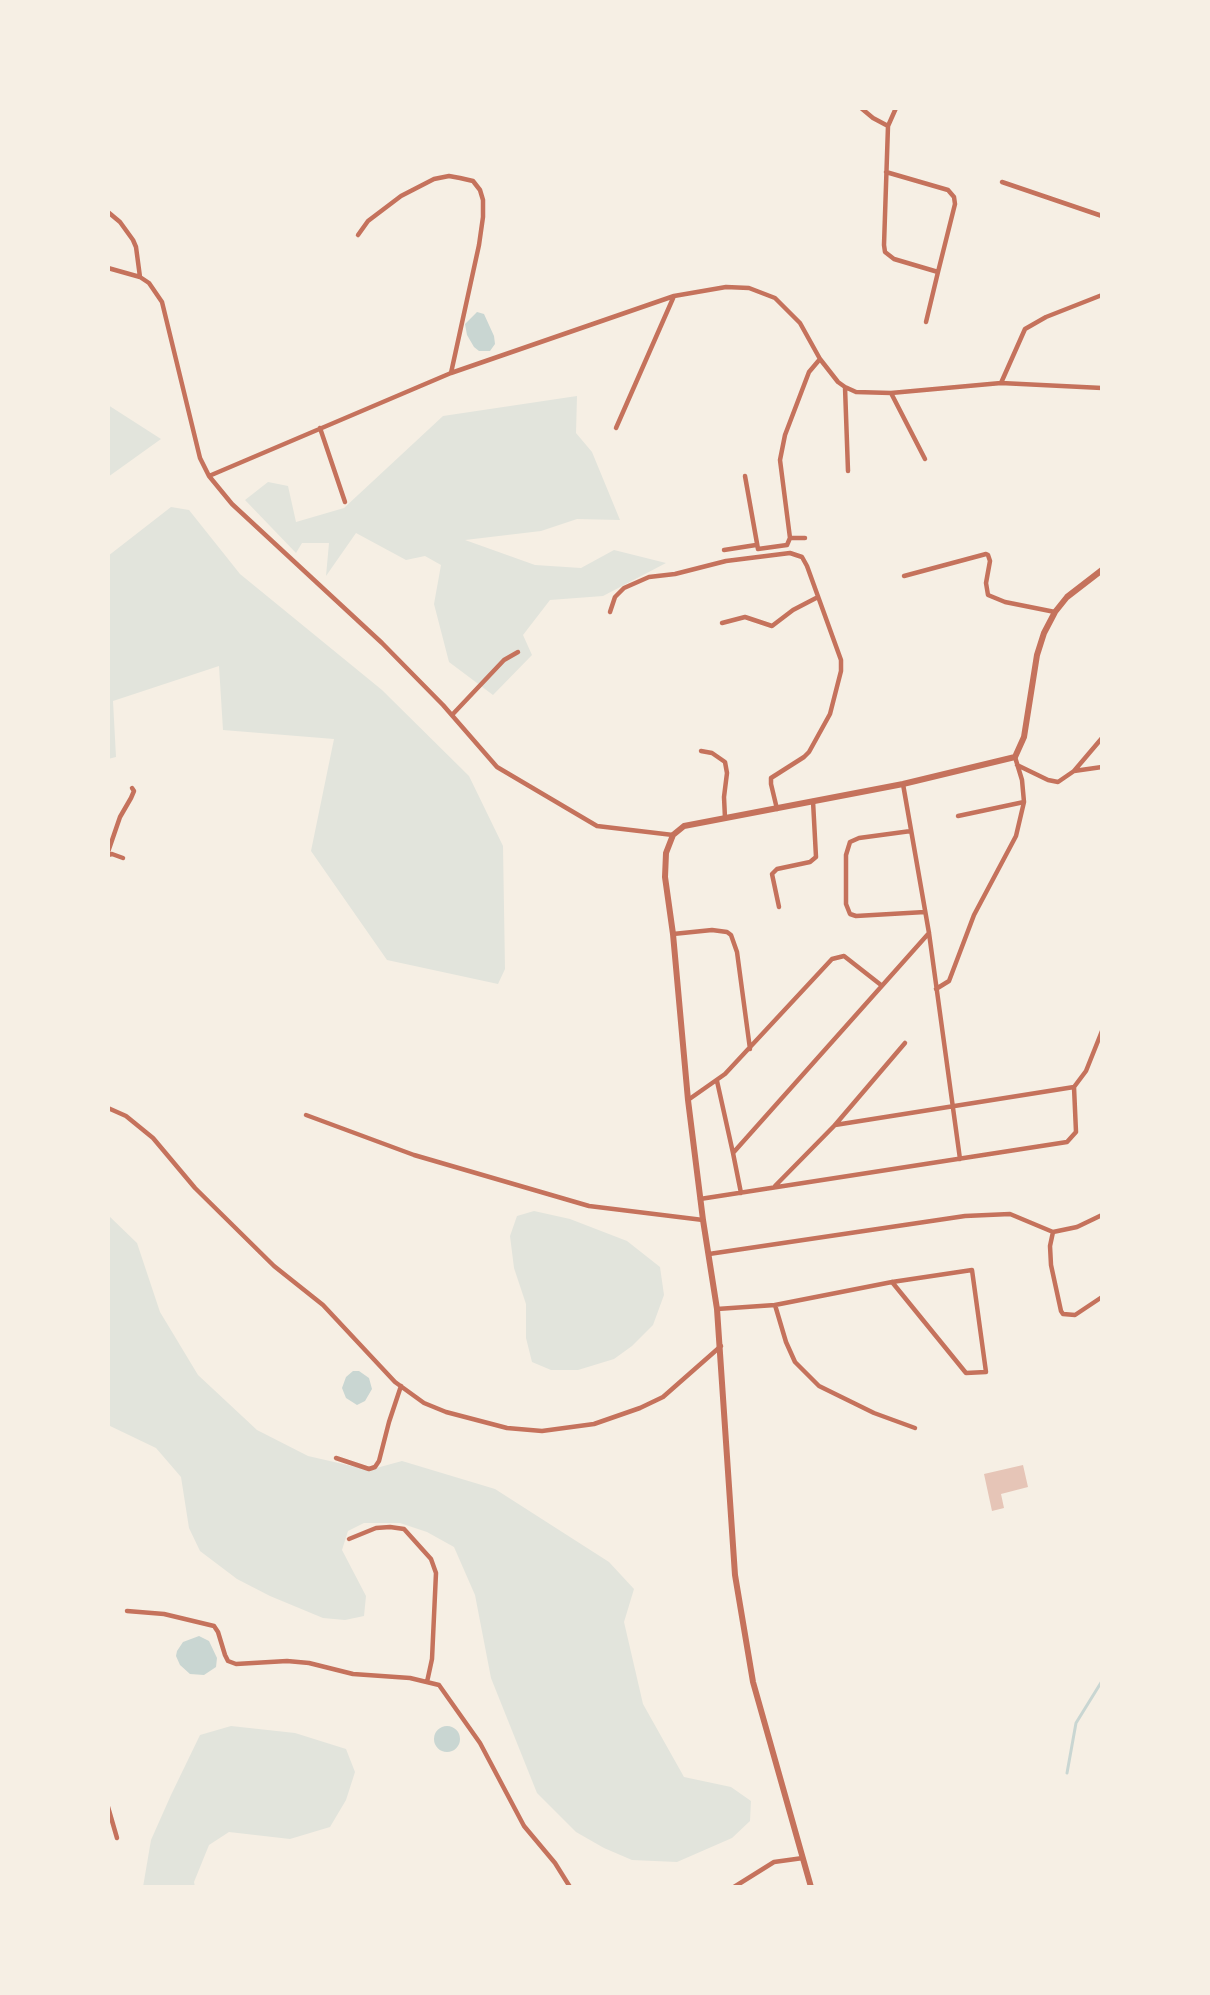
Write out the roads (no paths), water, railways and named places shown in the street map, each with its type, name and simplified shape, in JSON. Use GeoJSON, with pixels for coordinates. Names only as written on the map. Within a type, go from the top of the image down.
{"type":"FeatureCollection","features":[{"type":"Feature","properties":{"kind":"street"},"geometry":{"type":"LineString","coordinates":[[861,108],[888,126]]}},
{"type":"Feature","properties":{"kind":"street"},"geometry":{"type":"LineString","coordinates":[[896,108],[888,126],[885,252],[894,259],[938,272]]}},
{"type":"Feature","properties":{"kind":"street"},"geometry":{"type":"LineString","coordinates":[[886,172],[948,190],[954,197],[955,204],[926,322]]}},
{"type":"Feature","properties":{"kind":"street"},"geometry":{"type":"LineString","coordinates":[[358,235],[368,221],[401,196],[434,179],[449,176],[460,177],[473,181],[480,189],[483,200],[483,217],[479,245],[451,373]]}},
{"type":"Feature","properties":{"kind":"street"},"geometry":{"type":"LineString","coordinates":[[1002,182],[1102,216]]}},
{"type":"Feature","properties":{"kind":"street"},"geometry":{"type":"LineString","coordinates":[[108,212],[120,222],[133,240],[140,277]]}},
{"type":"Feature","properties":{"kind":"street"},"geometry":{"type":"LineString","coordinates":[[108,268],[140,277],[149,283],[162,302],[200,458],[210,476],[232,504],[374,635],[452,715],[497,767],[590,823],[605,828],[673,835]]}},
{"type":"Feature","properties":{"kind":"street"},"geometry":{"type":"LineString","coordinates":[[210,476],[451,373],[674,296],[726,287],[749,288],[775,298],[800,323],[820,359],[845,387],[862,393],[891,393],[1001,383],[1102,388]]}},
{"type":"Feature","properties":{"kind":"street"},"geometry":{"type":"LineString","coordinates":[[1001,383],[1025,329],[1046,317],[1102,295]]}},
{"type":"Feature","properties":{"kind":"street"},"geometry":{"type":"LineString","coordinates":[[616,428],[674,296]]}},
{"type":"Feature","properties":{"kind":"street"},"geometry":{"type":"LineString","coordinates":[[745,476],[756,545],[759,549],[787,545],[790,538],[780,460],[785,435],[809,372],[820,359]]}},
{"type":"Feature","properties":{"kind":"street"},"geometry":{"type":"LineString","coordinates":[[845,387],[848,471]]}},
{"type":"Feature","properties":{"kind":"street"},"geometry":{"type":"LineString","coordinates":[[891,393],[925,459]]}},
{"type":"Feature","properties":{"kind":"street"},"geometry":{"type":"LineString","coordinates":[[320,428],[345,502]]}},
{"type":"Feature","properties":{"kind":"street"},"geometry":{"type":"LineString","coordinates":[[790,538],[805,538]]}},
{"type":"Feature","properties":{"kind":"street"},"geometry":{"type":"LineString","coordinates":[[724,550],[756,545]]}},
{"type":"Feature","properties":{"kind":"street"},"geometry":{"type":"LineString","coordinates":[[610,612],[615,597],[624,588],[649,577],[675,574],[726,561],[790,553],[802,557],[841,660],[840,682],[830,714],[809,752],[771,778],[777,809]]}},
{"type":"Feature","properties":{"kind":"street"},"geometry":{"type":"LineString","coordinates":[[904,576],[986,554],[990,561],[986,583],[988,595],[1005,602],[1055,612]]}},
{"type":"Feature","properties":{"kind":"street"},"geometry":{"type":"LineString","coordinates":[[936,989],[949,981],[974,915],[1016,836],[1024,802],[1022,780],[1015,757],[1024,737],[1037,655],[1044,633],[1055,612],[1076,589],[1102,570]]}},
{"type":"Feature","properties":{"kind":"street"},"geometry":{"type":"LineString","coordinates":[[722,622],[745,617],[772,626],[794,610],[818,597]]}},
{"type":"Feature","properties":{"kind":"street"},"geometry":{"type":"LineString","coordinates":[[452,715],[504,660],[518,652]]}},
{"type":"Feature","properties":{"kind":"street"},"geometry":{"type":"LineString","coordinates":[[1017,765],[1052,782],[1064,779],[1074,771],[1102,738]]}},
{"type":"Feature","properties":{"kind":"street"},"geometry":{"type":"LineString","coordinates":[[701,751],[712,753],[725,762],[727,773],[724,797],[725,818]]}},
{"type":"Feature","properties":{"kind":"street"},"geometry":{"type":"LineString","coordinates":[[811,1887],[753,1682],[732,1553],[721,1346],[709,1254],[702,1220],[688,1100],[673,934],[665,877],[666,853],[673,835],[684,826],[903,784],[1015,757]]}},
{"type":"Feature","properties":{"kind":"street"},"geometry":{"type":"LineString","coordinates":[[1074,771],[1102,767]]}},
{"type":"Feature","properties":{"kind":"street"},"geometry":{"type":"LineString","coordinates":[[903,784],[929,933],[960,1159]]}},
{"type":"Feature","properties":{"kind":"street"},"geometry":{"type":"LineString","coordinates":[[123,858],[108,854],[120,816],[134,791],[132,788]]}},
{"type":"Feature","properties":{"kind":"street"},"geometry":{"type":"LineString","coordinates":[[779,907],[772,874],[777,869],[810,862],[816,857],[813,801]]}},
{"type":"Feature","properties":{"kind":"street"},"geometry":{"type":"LineString","coordinates":[[958,816],[1024,802]]}},
{"type":"Feature","properties":{"kind":"street"},"geometry":{"type":"LineString","coordinates":[[911,831],[859,838],[850,842],[846,855],[846,904],[850,914],[856,916],[925,912]]}},
{"type":"Feature","properties":{"kind":"street"},"geometry":{"type":"LineString","coordinates":[[673,934],[712,930],[727,932],[731,935],[737,952],[750,1049]]}},
{"type":"Feature","properties":{"kind":"street"},"geometry":{"type":"LineString","coordinates":[[733,1153],[929,933]]}},
{"type":"Feature","properties":{"kind":"street"},"geometry":{"type":"LineString","coordinates":[[688,1100],[717,1081],[750,1049],[832,959],[844,956],[881,985]]}},
{"type":"Feature","properties":{"kind":"street"},"geometry":{"type":"LineString","coordinates":[[700,1199],[1067,1143],[1076,1132],[1074,1087],[1086,1071],[1102,1031]]}},
{"type":"Feature","properties":{"kind":"street"},"geometry":{"type":"LineString","coordinates":[[1095,1048],[1102,1043]]}},
{"type":"Feature","properties":{"kind":"street"},"geometry":{"type":"LineString","coordinates":[[775,1186],[835,1125],[904,1044]]}},
{"type":"Feature","properties":{"kind":"street"},"geometry":{"type":"LineString","coordinates":[[717,1081],[741,1193]]}},
{"type":"Feature","properties":{"kind":"street"},"geometry":{"type":"LineString","coordinates":[[835,1125],[1074,1087]]}},
{"type":"Feature","properties":{"kind":"street"},"geometry":{"type":"LineString","coordinates":[[108,1108],[126,1116],[153,1138],[195,1188],[274,1266],[323,1305],[401,1386],[424,1402],[446,1412],[507,1428],[542,1431],[594,1424],[640,1408],[663,1397],[721,1346]]}},
{"type":"Feature","properties":{"kind":"street"},"geometry":{"type":"LineString","coordinates":[[306,1115],[414,1155],[589,1206],[702,1220]]}},
{"type":"Feature","properties":{"kind":"street"},"geometry":{"type":"LineString","coordinates":[[709,1254],[995,1213],[1019,1217],[1053,1232],[1077,1227],[1102,1215]]}},
{"type":"Feature","properties":{"kind":"street"},"geometry":{"type":"LineString","coordinates":[[1053,1232],[1050,1246],[1051,1265],[1063,1314],[1070,1316],[1078,1314],[1102,1297]]}},
{"type":"Feature","properties":{"kind":"street"},"geometry":{"type":"LineString","coordinates":[[717,1309],[776,1305],[892,1282],[972,1270],[986,1372],[966,1373],[892,1282]]}},
{"type":"Feature","properties":{"kind":"street"},"geometry":{"type":"LineString","coordinates":[[776,1305],[786,1341],[795,1362],[819,1386],[874,1413],[915,1428]]}},
{"type":"Feature","properties":{"kind":"street"},"geometry":{"type":"LineString","coordinates":[[336,1458],[369,1469],[375,1467],[401,1386]]}},
{"type":"Feature","properties":{"kind":"street"},"geometry":{"type":"LineString","coordinates":[[349,1539],[376,1528],[404,1529],[431,1559],[436,1573],[432,1659],[427,1682]]}},
{"type":"Feature","properties":{"kind":"street"},"geometry":{"type":"LineString","coordinates":[[127,1611],[164,1614],[214,1626],[228,1661],[236,1664],[287,1661],[309,1663],[354,1674],[410,1678],[439,1685],[480,1743],[524,1826],[555,1863],[570,1887]]}},
{"type":"Feature","properties":{"kind":"street"},"geometry":{"type":"LineString","coordinates":[[108,1807],[117,1838]]}},
{"type":"Feature","properties":{"kind":"street"},"geometry":{"type":"LineString","coordinates":[[108,1831],[114,1828]]}},
{"type":"Feature","properties":{"kind":"street"},"geometry":{"type":"LineString","coordinates":[[734,1887],[774,1862],[803,1858]]}},
{"type":"Feature","properties":{"kind":"waterway"},"geometry":{"type":"LineString","coordinates":[[1067,1773],[1076,1723],[1102,1681]]}}]}
